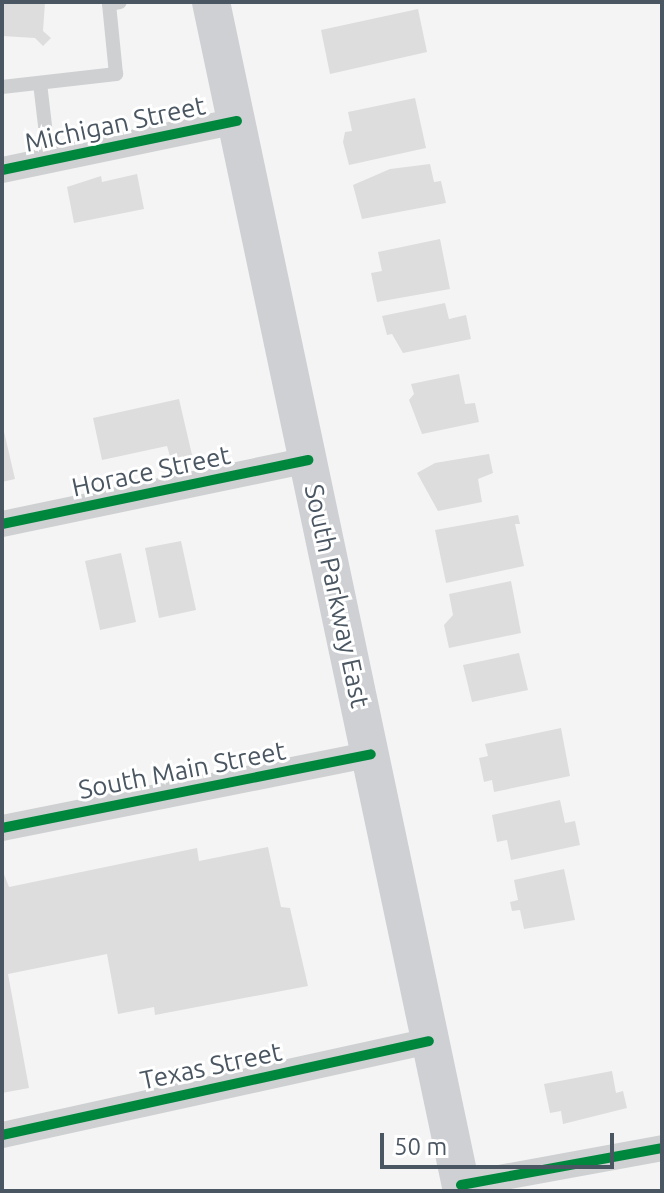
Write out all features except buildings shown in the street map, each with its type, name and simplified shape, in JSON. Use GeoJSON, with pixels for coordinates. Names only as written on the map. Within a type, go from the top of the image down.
{"type":"FeatureCollection","features":[{"type":"Feature","properties":{"kind":"main road","name":"South Parkway East"},"geometry":{"type":"LineString","coordinates":[[211,2],[461,1188]]}},
{"type":"Feature","properties":{"kind":"street","name":"Michigan Street"},"geometry":{"type":"LineString","coordinates":[[2,170],[237,121]]}},
{"type":"Feature","properties":{"kind":"street","name":"Horace Street"},"geometry":{"type":"LineString","coordinates":[[2,524],[308,460]]}},
{"type":"Feature","properties":{"kind":"street","name":"South Main Street"},"geometry":{"type":"LineString","coordinates":[[2,828],[371,754]]}},
{"type":"Feature","properties":{"kind":"street","name":"Texas Street"},"geometry":{"type":"LineString","coordinates":[[2,1135],[429,1041]]}},
{"type":"Feature","properties":{"kind":"street"},"geometry":{"type":"LineString","coordinates":[[461,1188],[662,1148]]}},
{"type":"Feature","properties":{"kind":"lane"},"geometry":{"type":"LineString","coordinates":[[2,87],[116,74],[109,4],[120,2]]}},
{"type":"Feature","properties":{"kind":"lane"},"geometry":{"type":"LineString","coordinates":[[40,83],[49,160]]}},
{"type":"Feature","properties":{"kind":"cycle path"},"geometry":{"type":"LineString","coordinates":[[2,170],[237,121]]}},
{"type":"Feature","properties":{"kind":"cycle path"},"geometry":{"type":"LineString","coordinates":[[2,524],[308,460]]}},
{"type":"Feature","properties":{"kind":"cycle path"},"geometry":{"type":"LineString","coordinates":[[2,828],[371,754]]}},
{"type":"Feature","properties":{"kind":"cycle path"},"geometry":{"type":"LineString","coordinates":[[2,1135],[429,1041]]}},
{"type":"Feature","properties":{"kind":"cycle path"},"geometry":{"type":"LineString","coordinates":[[461,1185],[662,1148]]}}]}
